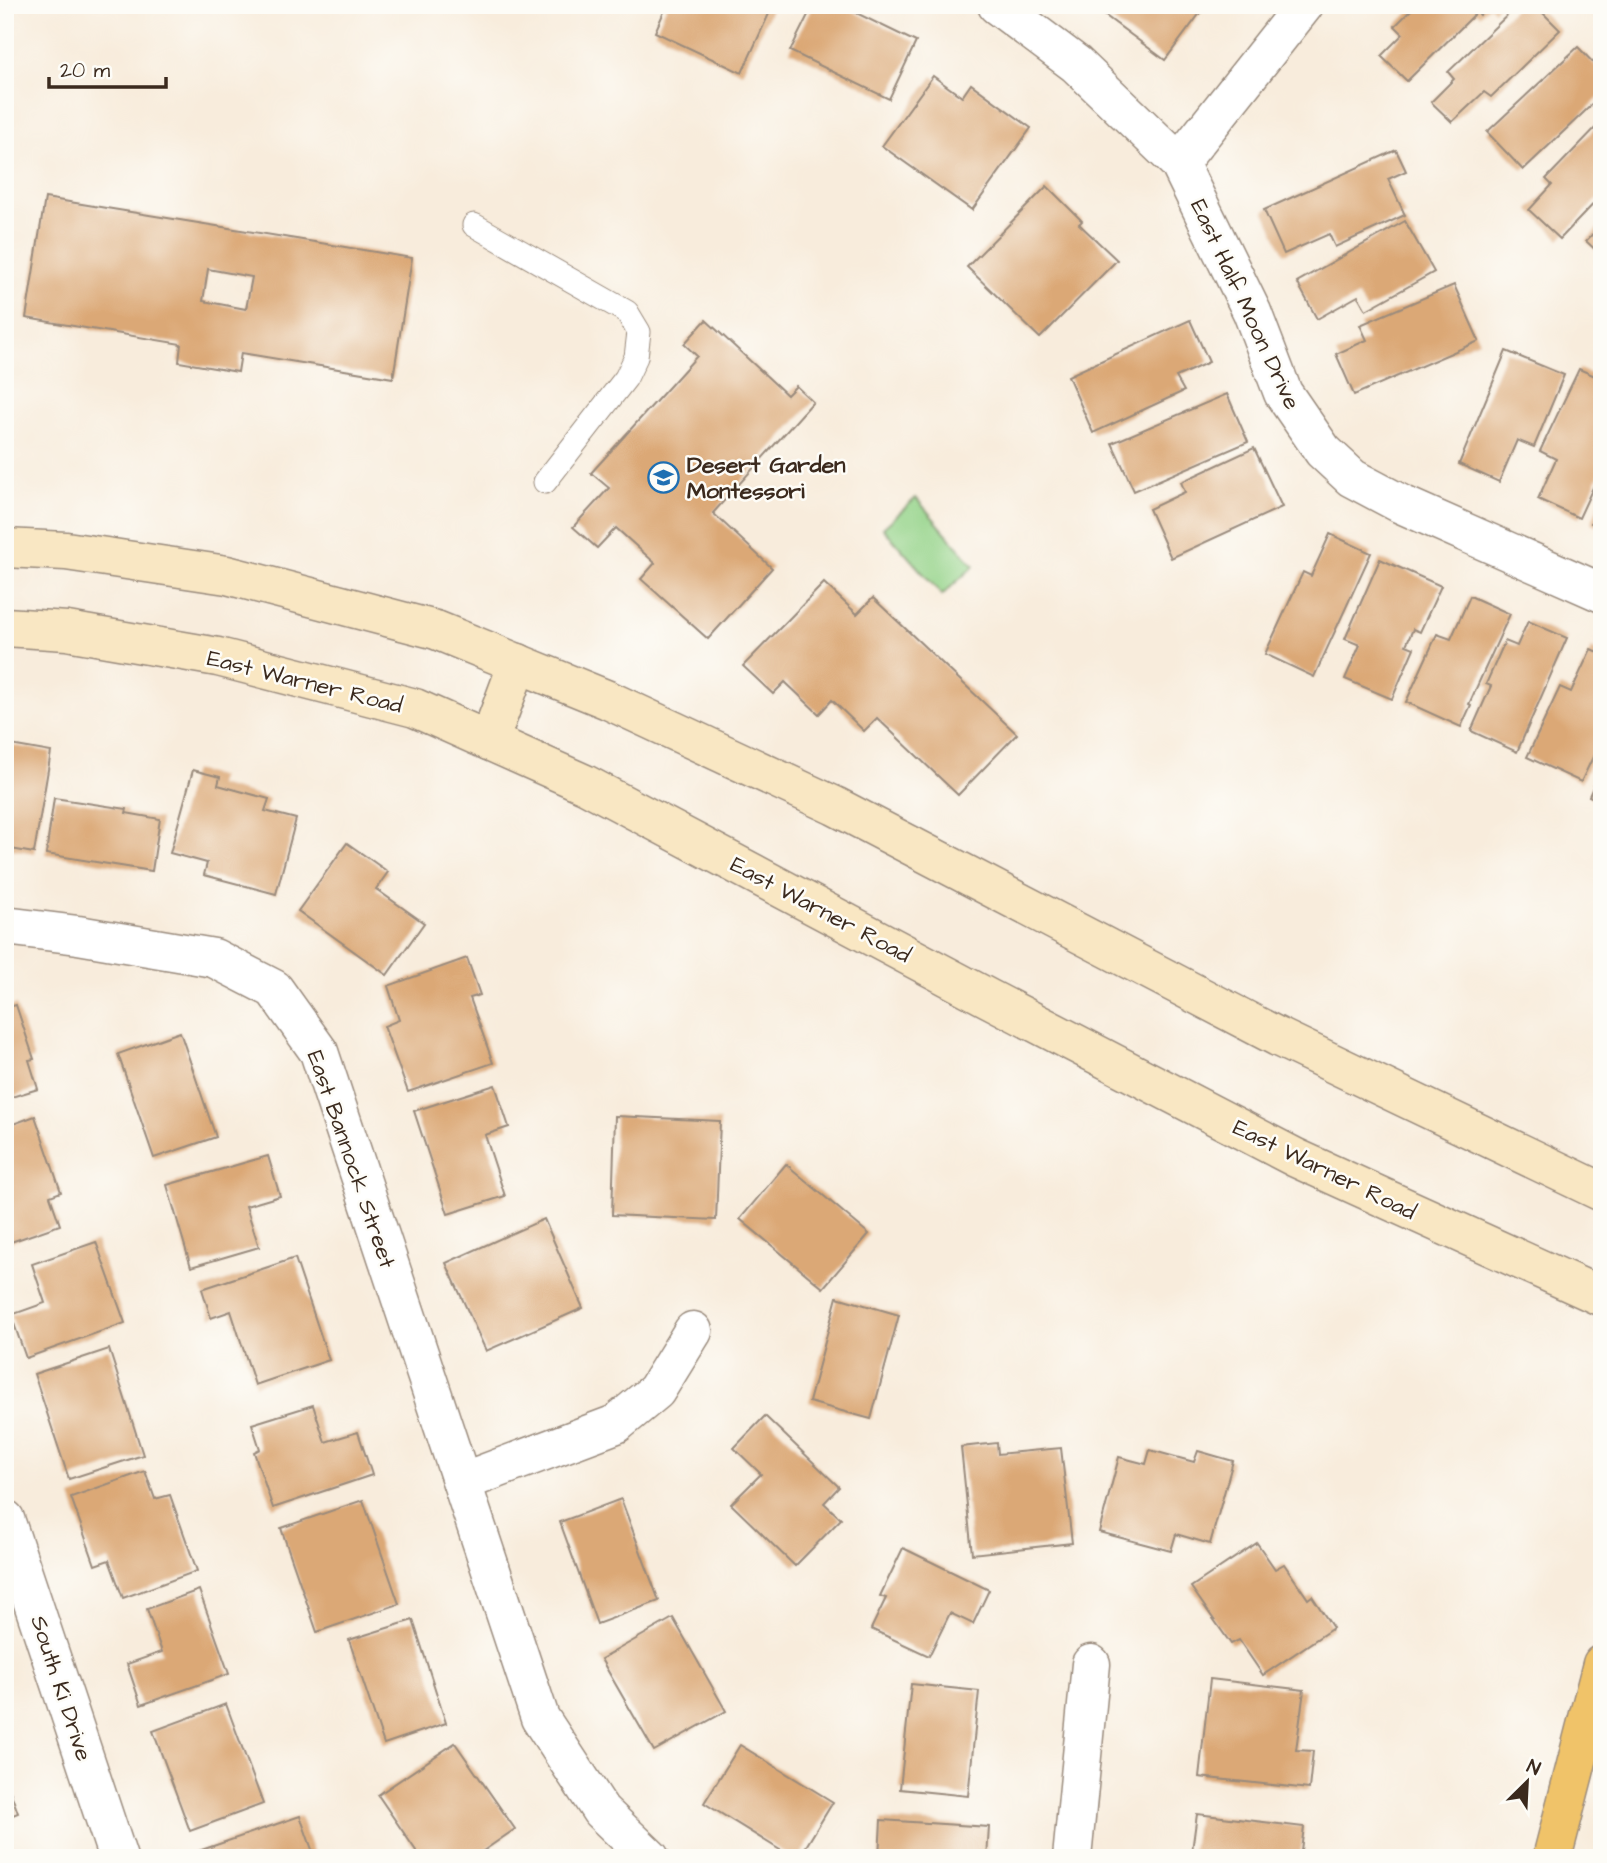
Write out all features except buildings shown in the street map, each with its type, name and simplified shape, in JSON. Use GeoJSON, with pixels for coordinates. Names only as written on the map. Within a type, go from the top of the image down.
{"type":"FeatureCollection","features":[{"type":"Feature","properties":{"kind":"highway"},"geometry":{"type":"LineString","coordinates":[[1552,1858],[1602,1664]]}},
{"type":"Feature","properties":{"kind":"main road"},"geometry":{"type":"LineString","coordinates":[[5,548],[66,551],[227,575],[436,630],[518,663],[608,700],[835,806],[1278,1037],[1602,1192]]}},
{"type":"Feature","properties":{"kind":"main road","name":"East Warner Road"},"geometry":{"type":"LineString","coordinates":[[5,627],[67,631],[218,657],[415,708],[586,784],[1296,1158],[1602,1297]]}},
{"type":"Feature","properties":{"kind":"main road"},"geometry":{"type":"LineString","coordinates":[[489,741],[518,663]]}},
{"type":"Feature","properties":{"kind":"street","name":"East Half Moon Drive"},"geometry":{"type":"LineString","coordinates":[[997,5],[1076,64],[1179,163],[1251,312],[1283,393],[1323,451],[1352,478],[1401,504],[1602,593]]}},
{"type":"Feature","properties":{"kind":"street"},"geometry":{"type":"LineString","coordinates":[[1179,163],[1304,5]]}},
{"type":"Feature","properties":{"kind":"street","name":"East Bannock Street"},"geometry":{"type":"LineString","coordinates":[[5,926],[78,934],[214,958],[274,989],[319,1052],[540,1718],[601,1811],[650,1858]]}},
{"type":"Feature","properties":{"kind":"street"},"geometry":{"type":"LineString","coordinates":[[462,1482],[616,1424],[656,1391],[693,1331]]}},
{"type":"Feature","properties":{"kind":"street","name":"South Ki Drive"},"geometry":{"type":"LineString","coordinates":[[5,1519],[118,1858]]}},
{"type":"Feature","properties":{"kind":"street"},"geometry":{"type":"LineString","coordinates":[[1072,1858],[1091,1664]]}},
{"type":"Feature","properties":{"kind":"lane"},"geometry":{"type":"LineString","coordinates":[[474,225],[626,312],[639,332],[636,357],[626,378],[545,482]]}},
{"type":"Feature","properties":{"kind":"green space"},"geometry":{"type":"Polygon","coordinates":[[[916,498],[974,566],[942,595],[883,528],[916,498]]]}},
{"type":"Feature","properties":{"kind":"place","name":"Desert Garden Montessori"},"geometry":{"type":"Point","coordinates":[664,477]}}]}
